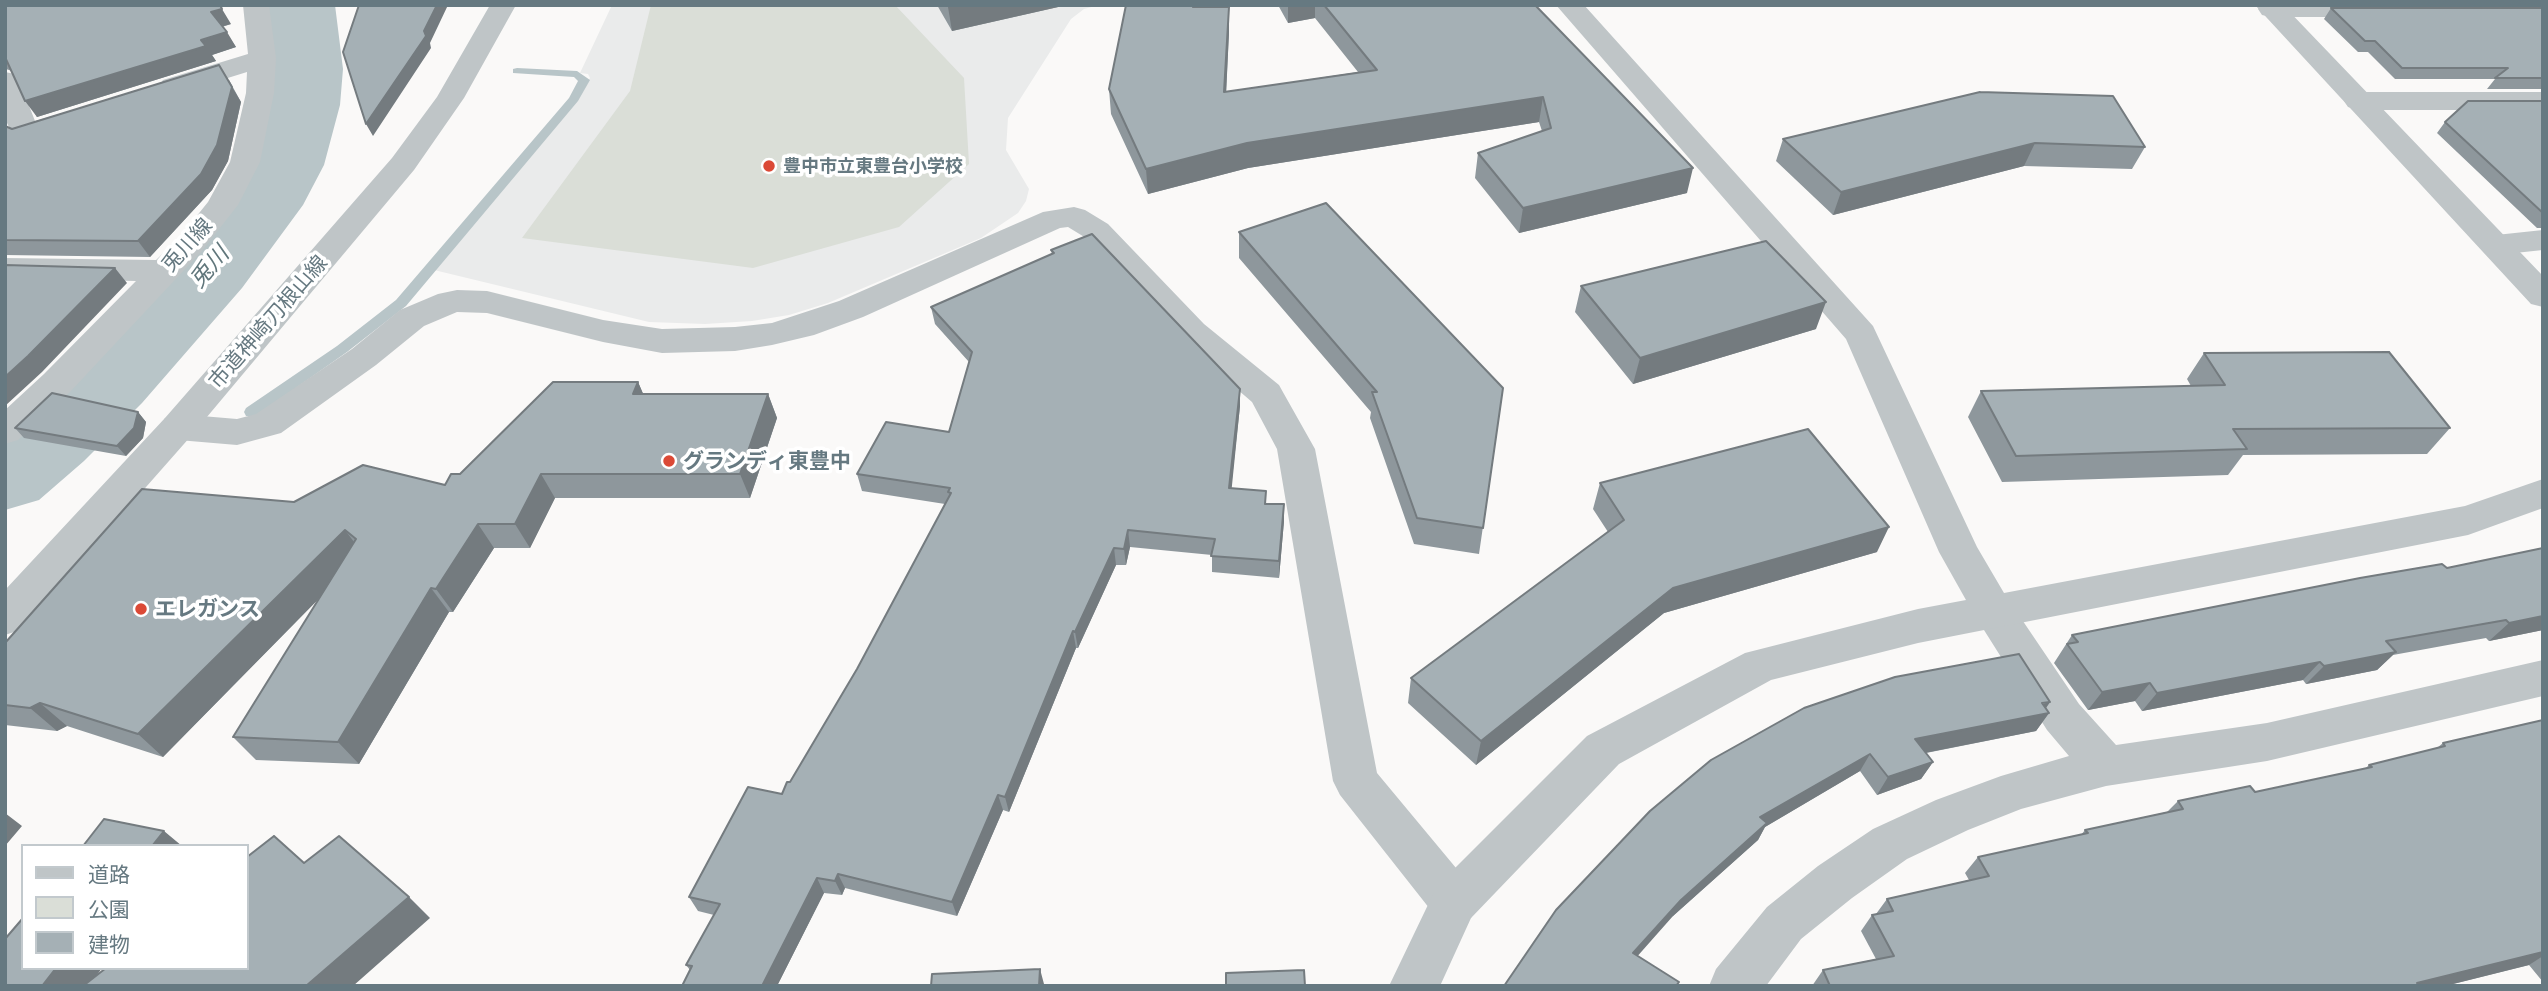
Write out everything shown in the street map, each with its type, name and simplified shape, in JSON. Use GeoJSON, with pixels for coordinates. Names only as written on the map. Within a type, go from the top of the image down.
{"type":"FeatureCollection","features":[{"type":"Feature","properties":{"kind":"street","name":"兎川線"},"geometry":{"type":"LineString","coordinates":[[5,431],[57,383],[217,212],[239,174],[253,130],[262,74],[262,43],[256,5]]}},
{"type":"Feature","properties":{"kind":"street","name":"市道神崎刀根山線"},"geometry":{"type":"LineString","coordinates":[[5,618],[178,427],[403,164],[450,98],[503,5]]}},
{"type":"Feature","properties":{"kind":"street"},"geometry":{"type":"LineString","coordinates":[[1569,5],[1861,334],[1959,552],[1993,611],[2063,717],[2106,766]]}},
{"type":"Feature","properties":{"kind":"street"},"geometry":{"type":"LineString","coordinates":[[2270,7],[2407,9]]}},
{"type":"Feature","properties":{"kind":"street"},"geometry":{"type":"LineString","coordinates":[[2270,7],[2543,296]]}},
{"type":"Feature","properties":{"kind":"street"},"geometry":{"type":"LineString","coordinates":[[142,96],[262,58]]}},
{"type":"Feature","properties":{"kind":"street"},"geometry":{"type":"LineString","coordinates":[[5,80],[25,133],[90,113]]}},
{"type":"Feature","properties":{"kind":"street"},"geometry":{"type":"LineString","coordinates":[[2358,100],[2543,101]]}},
{"type":"Feature","properties":{"kind":"street"},"geometry":{"type":"LineString","coordinates":[[178,427],[237,432],[268,424],[364,358],[412,318],[438,305],[457,300],[487,302],[603,331],[662,341],[735,339],[802,327],[850,309],[1054,219],[1074,217],[1087,223],[1107,240],[1192,332],[1266,394],[1296,449],[1356,781],[1454,902]]}},
{"type":"Feature","properties":{"kind":"street"},"geometry":{"type":"LineString","coordinates":[[2496,245],[2543,240]]}},
{"type":"Feature","properties":{"kind":"street"},"geometry":{"type":"LineString","coordinates":[[5,268],[164,271]]}},
{"type":"Feature","properties":{"kind":"street"},"geometry":{"type":"LineString","coordinates":[[1414,986],[1454,902],[1603,750],[1760,665],[1918,626],[2469,520],[2543,492]]}},
{"type":"Feature","properties":{"kind":"street"},"geometry":{"type":"LineString","coordinates":[[1734,986],[1784,923],[1835,882],[1890,844],[1952,815],[2017,790],[2106,766],[2267,741],[2543,678]]}},
{"type":"Feature","properties":{"kind":"shaded area","name":"豊中市立東豊台小学校"},"geometry":{"type":"Polygon","coordinates":[[[612,5],[1099,5],[1084,9],[1071,19],[1008,118],[1006,150],[1029,189],[1026,201],[1018,213],[981,238],[828,303],[789,315],[752,321],[705,324],[649,322],[434,270],[578,99],[590,78],[588,74],[580,73],[612,5]]]}},
{"type":"Feature","properties":{"kind":"green space"},"geometry":{"type":"Polygon","coordinates":[[[651,5],[895,5],[964,78],[969,164],[899,227],[753,268],[522,238],[630,91],[651,5]]]}},
{"type":"Feature","properties":{"kind":"building"},"geometry":{"type":"Polygon","coordinates":[[[5,5],[220,5],[222,9],[211,12],[227,32],[201,40],[206,46],[25,101],[5,57],[5,5]]]}},
{"type":"Feature","properties":{"kind":"building"},"geometry":{"type":"Polygon","coordinates":[[[359,5],[437,5],[424,31],[426,36],[366,124],[343,52],[359,5]]]}},
{"type":"Feature","properties":{"kind":"building"},"geometry":{"type":"Polygon","coordinates":[[[1126,5],[1229,7],[1224,92],[1377,70],[1324,5],[1535,5],[1693,168],[1523,208],[1478,153],[1551,128],[1543,97],[1247,143],[1146,169],[1109,89],[1126,5]]]}},
{"type":"Feature","properties":{"kind":"building"},"geometry":{"type":"Polygon","coordinates":[[[2331,8],[2543,8],[2543,78],[2495,78],[2508,68],[2402,68],[2375,41],[2365,41],[2331,8]]]}},
{"type":"Feature","properties":{"kind":"building"},"geometry":{"type":"Polygon","coordinates":[[[219,65],[232,87],[217,145],[201,174],[138,241],[5,240],[5,126],[12,129],[219,65]]]}},
{"type":"Feature","properties":{"kind":"building"},"geometry":{"type":"Polygon","coordinates":[[[1980,92],[2113,96],[2145,147],[2035,143],[1841,192],[1783,139],[1980,92]]]}},
{"type":"Feature","properties":{"kind":"building"},"geometry":{"type":"Polygon","coordinates":[[[2468,101],[2543,101],[2543,213],[2445,122],[2468,101]]]}},
{"type":"Feature","properties":{"kind":"building"},"geometry":{"type":"Polygon","coordinates":[[[1326,203],[1503,388],[1483,528],[1417,518],[1372,392],[1377,392],[1239,232],[1326,203]]]}},
{"type":"Feature","properties":{"kind":"building"},"geometry":{"type":"Polygon","coordinates":[[[1092,234],[1240,389],[1229,488],[1266,491],[1265,504],[1284,504],[1279,561],[1211,556],[1215,539],[1128,530],[1124,549],[1114,548],[1075,632],[1073,631],[1005,797],[998,795],[952,902],[838,874],[835,881],[817,878],[762,986],[682,986],[692,966],[686,965],[720,904],[689,897],[748,787],[782,794],[857,669],[951,493],[948,492],[950,488],[857,474],[886,422],[949,432],[972,352],[931,307],[1054,253],[1051,250],[1092,234]]]}},
{"type":"Feature","properties":{"kind":"building"},"geometry":{"type":"Polygon","coordinates":[[[1766,241],[1826,302],[1640,358],[1581,286],[1766,241]]]}},
{"type":"Feature","properties":{"kind":"building"},"geometry":{"type":"Polygon","coordinates":[[[5,265],[115,268],[5,377],[5,265]]]}},
{"type":"Feature","properties":{"kind":"building"},"geometry":{"type":"Polygon","coordinates":[[[2389,352],[2450,428],[2233,429],[2247,449],[2016,456],[1981,391],[2225,385],[2204,353],[2389,352]]]}},
{"type":"Feature","properties":{"kind":"building"},"geometry":{"type":"Polygon","coordinates":[[[553,382],[638,382],[633,394],[768,394],[740,474],[541,474],[515,524],[478,524],[436,589],[431,588],[338,742],[233,737],[356,539],[345,530],[138,734],[40,703],[30,708],[5,705],[5,643],[142,489],[294,502],[363,465],[445,485],[451,474],[460,474],[553,382]]]}},
{"type":"Feature","properties":{"kind":"building"},"geometry":{"type":"Polygon","coordinates":[[[52,393],[138,412],[134,428],[117,446],[15,428],[52,393]]]}},
{"type":"Feature","properties":{"kind":"building"},"geometry":{"type":"Polygon","coordinates":[[[1808,429],[1889,527],[1673,588],[1481,741],[1411,678],[1624,520],[1600,483],[1808,429]]]}},
{"type":"Feature","properties":{"kind":"building"},"geometry":{"type":"Polygon","coordinates":[[[2543,548],[2543,616],[2386,641],[2396,652],[2324,666],[2320,662],[2157,693],[2150,683],[2102,692],[2067,644],[2078,642],[2072,635],[2360,578],[2442,564],[2447,568],[2543,548]]]}},
{"type":"Feature","properties":{"kind":"building"},"geometry":{"type":"Polygon","coordinates":[[[2019,654],[2050,702],[2042,703],[2049,713],[1915,739],[1933,762],[1888,777],[1870,754],[1760,817],[1767,823],[1681,900],[1633,953],[1679,982],[1676,986],[1504,986],[1556,910],[1650,811],[1711,760],[1804,708],[1895,677],[2019,654]]]}},
{"type":"Feature","properties":{"kind":"building"},"geometry":{"type":"Polygon","coordinates":[[[2543,720],[2543,952],[2417,983],[2419,986],[1830,986],[1823,970],[1894,956],[1872,915],[1893,911],[1887,899],[1989,876],[1978,857],[2183,809],[2178,801],[2250,786],[2255,792],[2372,767],[2369,765],[2445,746],[2443,743],[2543,720]]]}},
{"type":"Feature","properties":{"kind":"building"},"geometry":{"type":"Polygon","coordinates":[[[104,819],[164,831],[154,844],[85,844],[104,819]]]}},
{"type":"Feature","properties":{"kind":"building"},"geometry":{"type":"Polygon","coordinates":[[[274,836],[304,863],[339,836],[409,897],[306,986],[83,986],[103,970],[248,970],[248,856],[274,836]]]}},
{"type":"Feature","properties":{"kind":"building"},"geometry":{"type":"Polygon","coordinates":[[[21,920],[21,970],[54,970],[42,986],[5,986],[5,939],[21,920]]]}},
{"type":"Feature","properties":{"kind":"building"},"geometry":{"type":"Polygon","coordinates":[[[1040,969],[1039,986],[931,986],[932,974],[1040,969]]]}},
{"type":"Feature","properties":{"kind":"building"},"geometry":{"type":"Polygon","coordinates":[[[1304,970],[1305,986],[1226,986],[1226,973],[1304,970]]]}},
{"type":"Feature","properties":{"kind":"waterway","name":"兎川"},"geometry":{"type":"LineString","coordinates":[[5,475],[51,437],[110,381],[212,269],[263,205],[285,165],[303,105],[307,69],[301,5]]}},
{"type":"Feature","properties":{"kind":"waterway"},"geometry":{"type":"LineString","coordinates":[[251,412],[342,349],[401,303],[574,99],[584,80],[577,74],[517,71]]}},
{"type":"Feature","properties":{"kind":"place","name":"豊中市立東豊台小学校"},"geometry":{"type":"Point","coordinates":[769,166]}},
{"type":"Feature","properties":{"kind":"place","name":"グランディ東豊中"},"geometry":{"type":"Point","coordinates":[669,461]}},
{"type":"Feature","properties":{"kind":"place","name":"エレガンス"},"geometry":{"type":"Point","coordinates":[141,609]}}]}
